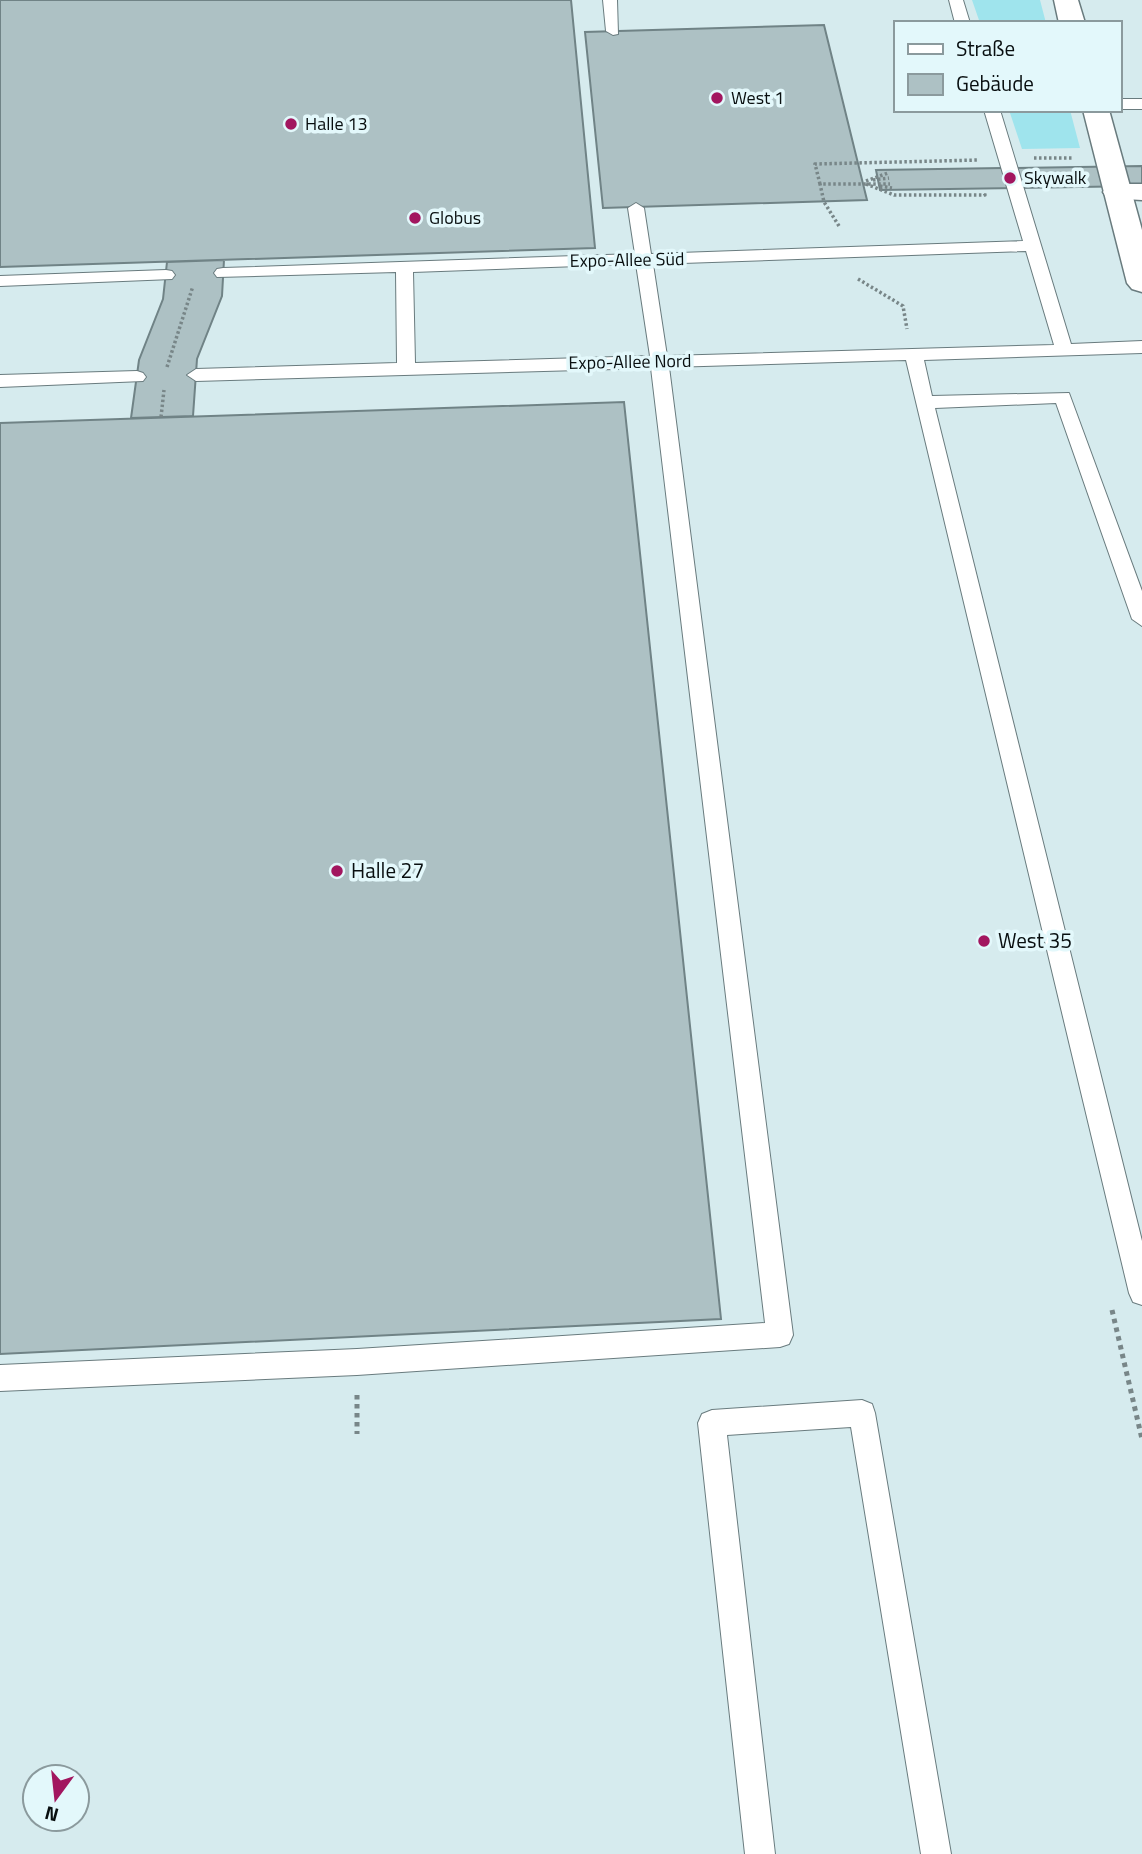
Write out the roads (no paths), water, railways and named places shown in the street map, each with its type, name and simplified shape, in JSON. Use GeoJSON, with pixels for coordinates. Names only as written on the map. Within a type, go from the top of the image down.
{"type":"FeatureCollection","features":[{"type":"Feature","properties":{"kind":"main road"},"geometry":{"type":"LineString","coordinates":[[1066,0],[1071,21]]}},
{"type":"Feature","properties":{"kind":"main road"},"geometry":{"type":"LineString","coordinates":[[1097,112],[1130,192],[1142,283]]}},
{"type":"Feature","properties":{"kind":"lane"},"geometry":{"type":"LineString","coordinates":[[610,0],[613,31]]}},
{"type":"Feature","properties":{"kind":"lane"},"geometry":{"type":"LineString","coordinates":[[956,0],[962,21]]}},
{"type":"Feature","properties":{"kind":"lane"},"geometry":{"type":"LineString","coordinates":[[1121,104],[1142,104]]}},
{"type":"Feature","properties":{"kind":"lane"},"geometry":{"type":"LineString","coordinates":[[993,112],[1064,350]]}},
{"type":"Feature","properties":{"kind":"lane"},"geometry":{"type":"LineString","coordinates":[[0,1378],[357,1362],[780,1335],[659,360],[636,208]]}},
{"type":"Feature","properties":{"kind":"lane","name":"Expo-Allee Süd"},"geometry":{"type":"LineString","coordinates":[[223,273],[1032,246]]}},
{"type":"Feature","properties":{"kind":"lane"},"geometry":{"type":"LineString","coordinates":[[404,266],[406,369]]}},
{"type":"Feature","properties":{"kind":"lane"},"geometry":{"type":"LineString","coordinates":[[0,281],[166,275]]}},
{"type":"Feature","properties":{"kind":"lane","name":"Expo-Allee Nord"},"geometry":{"type":"LineString","coordinates":[[196,375],[1142,347]]}},
{"type":"Feature","properties":{"kind":"lane"},"geometry":{"type":"LineString","coordinates":[[913,353],[1142,1293]]}},
{"type":"Feature","properties":{"kind":"lane"},"geometry":{"type":"LineString","coordinates":[[0,381],[136,377]]}},
{"type":"Feature","properties":{"kind":"lane"},"geometry":{"type":"LineString","coordinates":[[925,402],[1063,397],[1142,619]]}},
{"type":"Feature","properties":{"kind":"lane"},"geometry":{"type":"LineString","coordinates":[[760,1854],[712,1423],[862,1413],[936,1854]]}},
{"type":"Feature","properties":{"kind":"place","name":"West 1"},"geometry":{"type":"Point","coordinates":[717,98]}},
{"type":"Feature","properties":{"kind":"place","name":"Halle 13"},"geometry":{"type":"Point","coordinates":[291,124]}},
{"type":"Feature","properties":{"kind":"place","name":"Skywalk"},"geometry":{"type":"Point","coordinates":[1010,178]}},
{"type":"Feature","properties":{"kind":"place","name":"Globus"},"geometry":{"type":"Point","coordinates":[415,218]}},
{"type":"Feature","properties":{"kind":"place","name":"Halle 27"},"geometry":{"type":"Point","coordinates":[337,871]}},
{"type":"Feature","properties":{"kind":"place","name":"West 35"},"geometry":{"type":"Point","coordinates":[984,941]}}]}
